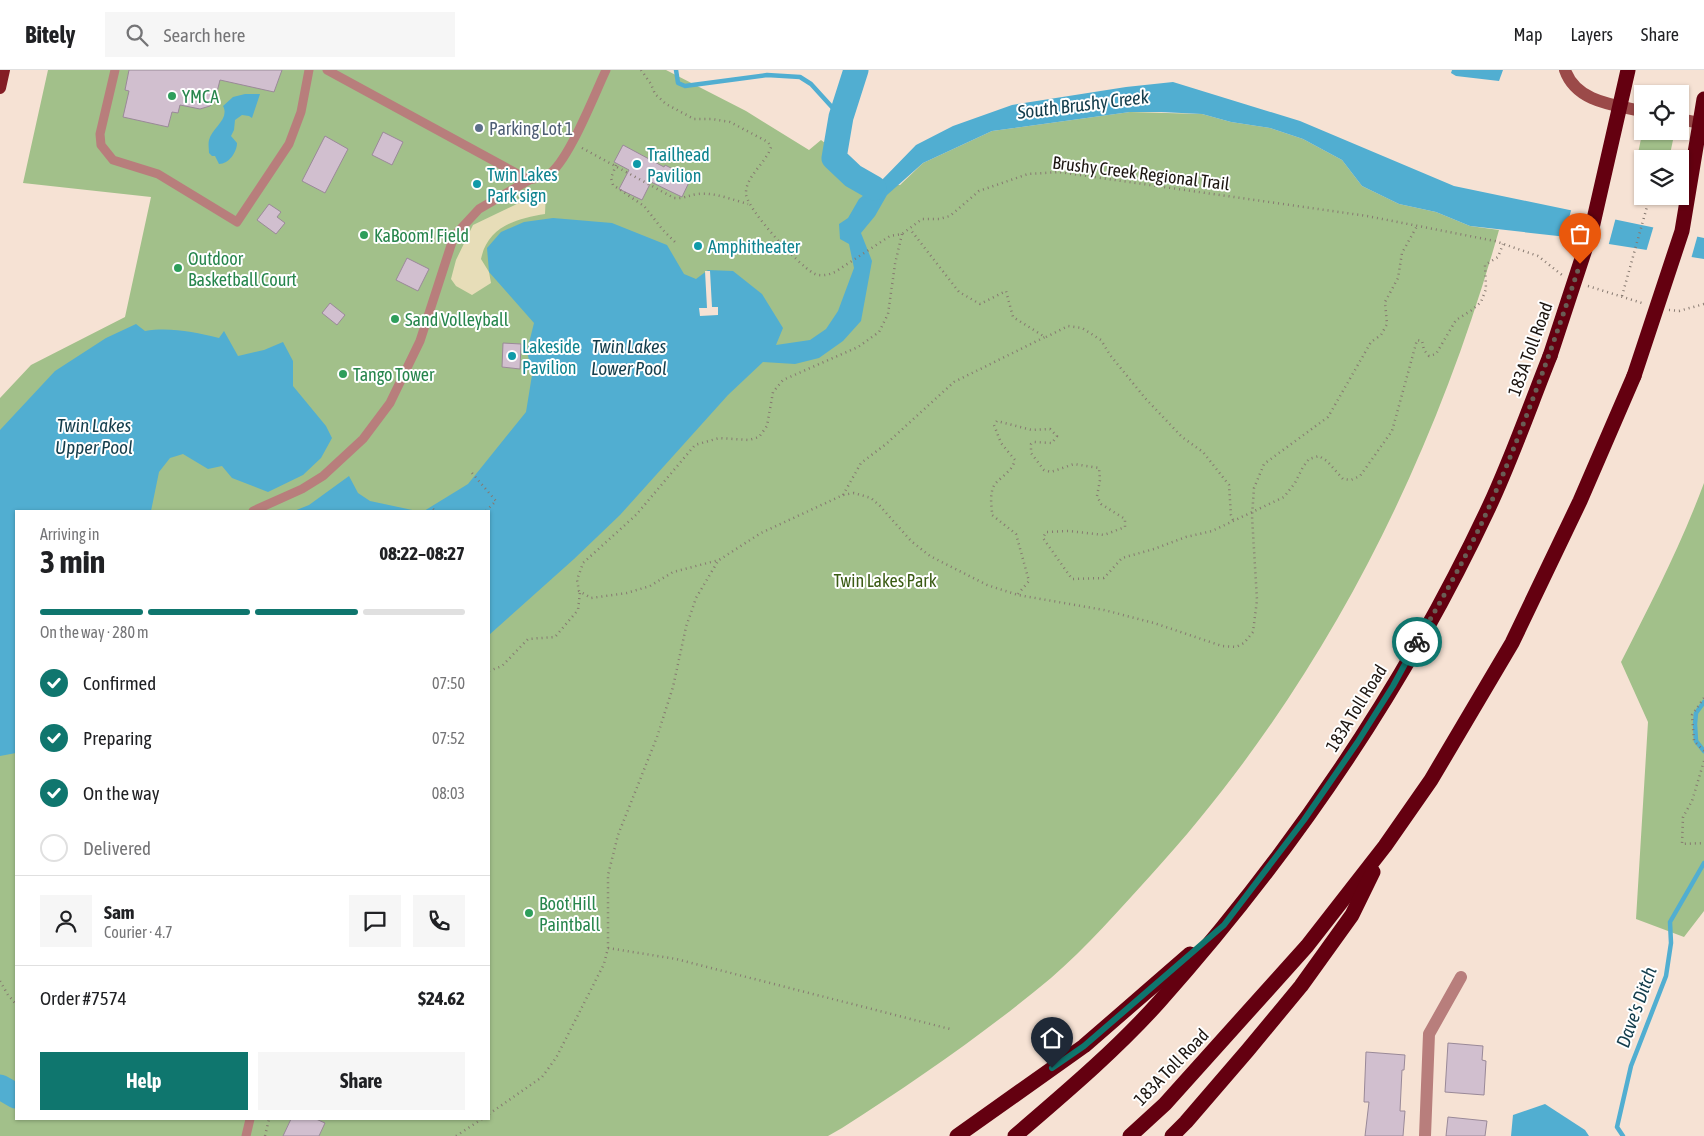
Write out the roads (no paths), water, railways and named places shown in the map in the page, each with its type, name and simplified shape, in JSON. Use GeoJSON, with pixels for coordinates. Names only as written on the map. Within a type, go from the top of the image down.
{"type":"FeatureCollection","features":[{"type":"Feature","properties":{"kind":"highway","name":"183A Toll Road"},"geometry":{"type":"LineString","coordinates":[[1015,1136],[1088,1073],[1158,1003],[1224,925],[1304,820],[1357,743],[1393,686],[1444,596],[1489,506],[1550,356],[1592,228],[1628,70]]}},
{"type":"Feature","properties":{"kind":"highway","name":"183A Toll Road"},"geometry":{"type":"LineString","coordinates":[[1130,1136],[1165,1104],[1307,946],[1385,846],[1431,780],[1512,643],[1580,501],[1634,376],[1682,231],[1704,99]]}},
{"type":"Feature","properties":{"kind":"highway"},"geometry":{"type":"LineString","coordinates":[[1172,1136],[1248,1050],[1301,986],[1352,915],[1385,846]]}},
{"type":"Feature","properties":{"kind":"highway"},"geometry":{"type":"LineString","coordinates":[[957,1136],[1084,1046],[1224,925]]}},
{"type":"Feature","properties":{"kind":"main road"},"geometry":{"type":"LineString","coordinates":[[0,88],[4,70]]}},
{"type":"Feature","properties":{"kind":"main road"},"geometry":{"type":"LineString","coordinates":[[1565,70],[1568,79],[1584,95],[1605,104],[1634,109]]}},
{"type":"Feature","properties":{"kind":"main road"},"geometry":{"type":"LineString","coordinates":[[1689,121],[1704,124]]}},
{"type":"Feature","properties":{"kind":"street"},"geometry":{"type":"LineString","coordinates":[[1425,1136],[1429,1034],[1461,977]]}},
{"type":"Feature","properties":{"kind":"lane"},"geometry":{"type":"LineString","coordinates":[[115,70],[100,134],[101,145],[113,160],[158,174],[237,222],[289,144],[301,112],[309,70]]}},
{"type":"Feature","properties":{"kind":"lane"},"geometry":{"type":"LineString","coordinates":[[327,70],[529,180]]}},
{"type":"Feature","properties":{"kind":"lane"},"geometry":{"type":"LineString","coordinates":[[255,510],[302,489],[323,476],[363,439],[390,403],[420,341],[454,236],[479,209],[529,180],[547,175],[561,163],[606,70]]}},
{"type":"Feature","properties":{"kind":"lane"},"geometry":{"type":"LineString","coordinates":[[246,1136],[250,1120]]}},
{"type":"Feature","properties":{"kind":"water"},"geometry":{"type":"Polygon","coordinates":[[[1452,70],[1503,70],[1499,81],[1456,76],[1451,73],[1452,70]]]}},
{"type":"Feature","properties":{"kind":"water","name":"Twin Lakes Lower Pool"},"geometry":{"type":"Polygon","coordinates":[[[1173,82],[1300,121],[1454,186],[1704,238],[1704,259],[1558,236],[1470,226],[1436,212],[1399,204],[1362,186],[1342,160],[1303,139],[1270,128],[1231,122],[1202,114],[1130,112],[992,131],[923,163],[887,195],[875,216],[861,233],[872,261],[861,321],[843,341],[819,358],[795,364],[763,362],[728,395],[620,515],[490,634],[490,510],[426,510],[468,484],[526,412],[532,375],[527,351],[534,323],[489,272],[487,248],[501,232],[524,222],[553,218],[612,223],[667,245],[684,274],[696,279],[708,270],[733,271],[762,294],[783,328],[776,345],[810,340],[826,329],[838,311],[854,268],[849,244],[840,239],[839,224],[848,218],[859,199],[879,183],[916,145],[953,126],[1012,105],[1126,87],[1173,82]]]}},
{"type":"Feature","properties":{"kind":"water"},"geometry":{"type":"Polygon","coordinates":[[[245,94],[260,94],[252,118],[242,115],[235,120],[231,136],[237,143],[236,150],[229,160],[219,164],[215,156],[209,153],[209,140],[224,115],[223,106],[233,97],[245,94]]]}},
{"type":"Feature","properties":{"kind":"water","name":"Twin Lakes Upper Pool"},"geometry":{"type":"Polygon","coordinates":[[[136,324],[145,331],[173,330],[219,338],[224,331],[238,356],[264,350],[283,342],[293,361],[293,386],[326,426],[332,438],[321,458],[303,475],[268,492],[232,478],[222,466],[208,469],[183,454],[170,458],[159,472],[151,510],[15,510],[15,753],[0,756],[0,430],[55,371],[106,338],[136,324]]]}},
{"type":"Feature","properties":{"kind":"water"},"geometry":{"type":"Polygon","coordinates":[[[349,476],[358,493],[370,501],[412,510],[296,510],[309,505],[349,476]]]}},
{"type":"Feature","properties":{"kind":"water"},"geometry":{"type":"Polygon","coordinates":[[[1545,1104],[1585,1130],[1589,1136],[1511,1136],[1513,1115],[1545,1104]]]}},
{"type":"Feature","properties":{"kind":"waterway"},"geometry":{"type":"LineString","coordinates":[[676,70],[678,83],[685,86],[767,75],[800,77],[811,84],[841,117]]}},
{"type":"Feature","properties":{"kind":"waterway"},"geometry":{"type":"LineString","coordinates":[[856,70],[841,117],[834,158],[853,176],[874,188]]}},
{"type":"Feature","properties":{"kind":"waterway","name":"Dave's Ditch"},"geometry":{"type":"LineString","coordinates":[[1704,702],[1696,713],[1695,724],[1696,741],[1704,751]]}},
{"type":"Feature","properties":{"kind":"waterway","name":"Dave's Ditch"},"geometry":{"type":"LineString","coordinates":[[1623,1136],[1617,1127],[1631,1066],[1666,976],[1671,943],[1670,922],[1704,863]]}},
{"type":"Feature","properties":{"kind":"waterway","name":"South Brushy Creek"},"geometry":{"type":"LineString","coordinates":[[0,1087],[15,1095]]}},
{"type":"Feature","properties":{"kind":"place","name":"YMCA"},"geometry":{"type":"Point","coordinates":[172,96]}},
{"type":"Feature","properties":{"kind":"place","name":"Parking Lot 1"},"geometry":{"type":"Point","coordinates":[479,128]}},
{"type":"Feature","properties":{"kind":"place","name":"Trailhead Pavilion"},"geometry":{"type":"Point","coordinates":[637,164]}},
{"type":"Feature","properties":{"kind":"place","name":"Twin Lakes Park sign"},"geometry":{"type":"Point","coordinates":[477,184]}},
{"type":"Feature","properties":{"kind":"place","name":"KaBoom! Field"},"geometry":{"type":"Point","coordinates":[364,235]}},
{"type":"Feature","properties":{"kind":"place","name":"Amphitheater"},"geometry":{"type":"Point","coordinates":[698,246]}},
{"type":"Feature","properties":{"kind":"place","name":"Outdoor Basketball Court"},"geometry":{"type":"Point","coordinates":[178,268]}},
{"type":"Feature","properties":{"kind":"place","name":"Sand Volleyball"},"geometry":{"type":"Point","coordinates":[395,319]}},
{"type":"Feature","properties":{"kind":"place","name":"Lakeside Pavilion"},"geometry":{"type":"Point","coordinates":[512,356]}},
{"type":"Feature","properties":{"kind":"place","name":"Tango Tower"},"geometry":{"type":"Point","coordinates":[343,374]}},
{"type":"Feature","properties":{"kind":"place","name":"Boot Hill Paintball"},"geometry":{"type":"Point","coordinates":[529,913]}},
{"type":"Feature","properties":{"kind":"park label","name":"Twin Lakes Park"},"geometry":{"type":"Point","coordinates":[885,580]}}]}
